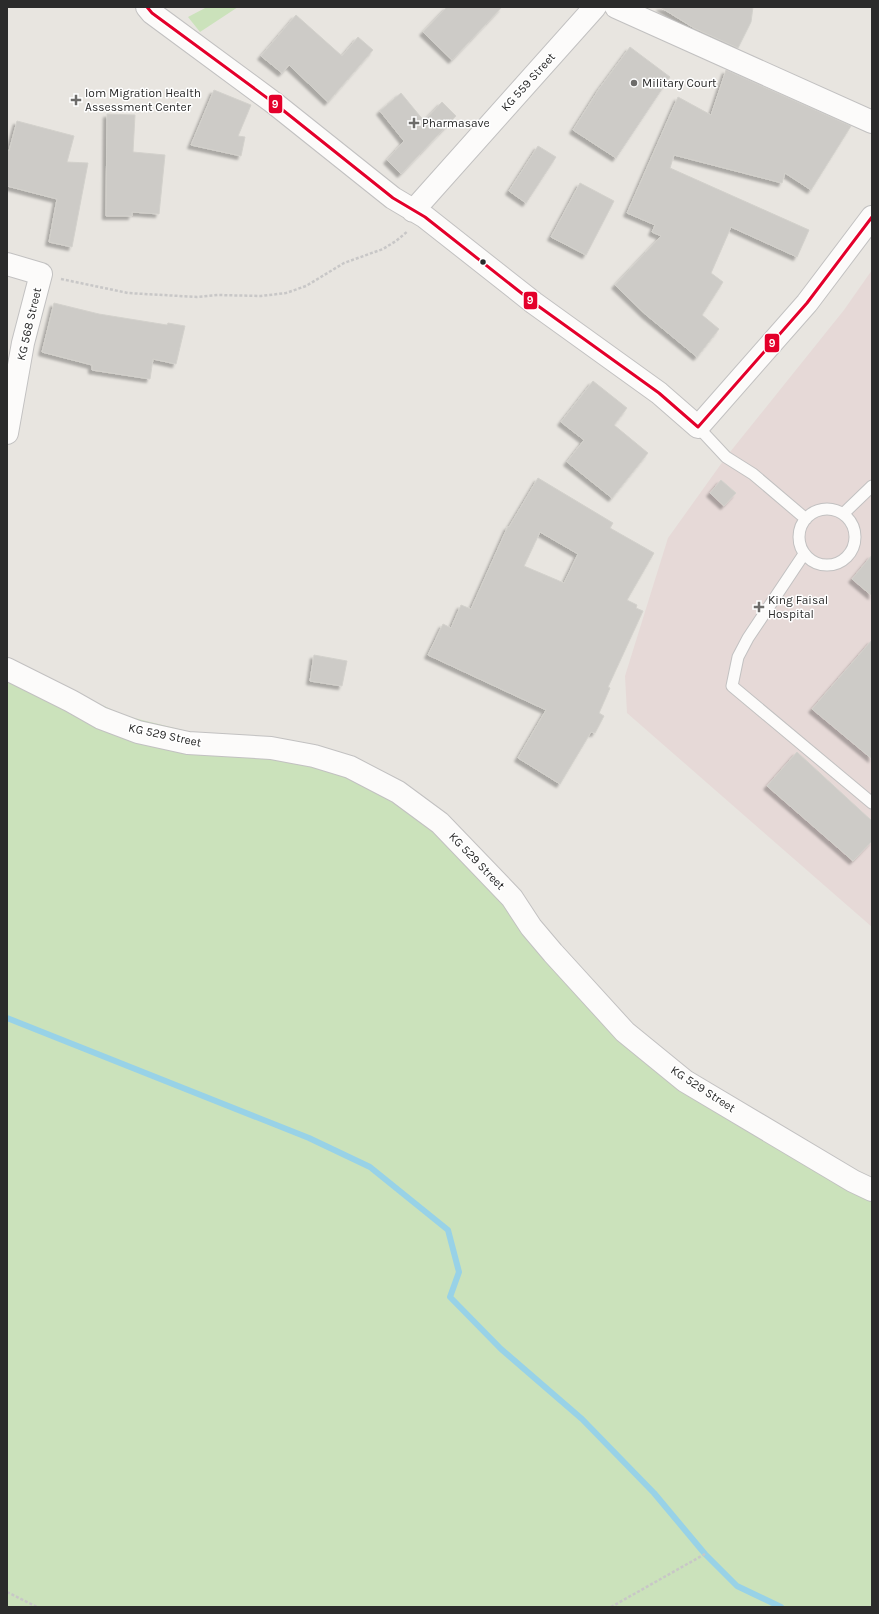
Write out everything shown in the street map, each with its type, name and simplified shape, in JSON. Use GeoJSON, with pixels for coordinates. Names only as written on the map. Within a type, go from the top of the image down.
{"type":"FeatureCollection","features":[{"type":"Feature","properties":{"kind":"street"},"geometry":{"type":"LineString","coordinates":[[147,7],[152,13],[274,103],[393,198],[419,214],[534,303],[659,393],[698,427],[807,303],[872,217]]}},
{"type":"Feature","properties":{"kind":"street","name":"KG 559 Street"},"geometry":{"type":"LineString","coordinates":[[419,214],[595,7]]}},
{"type":"Feature","properties":{"kind":"street"},"geometry":{"type":"LineString","coordinates":[[616,7],[872,122]]}},
{"type":"Feature","properties":{"kind":"street","name":"KG 568 Street"},"geometry":{"type":"LineString","coordinates":[[7,264],[41,274],[23,343],[7,433]]}},
{"type":"Feature","properties":{"kind":"street","name":"KG 529 Street"},"geometry":{"type":"LineString","coordinates":[[7,669],[71,701],[101,718],[138,732],[188,743],[271,748],[314,756],[350,767],[398,792],[440,823],[512,898],[531,926],[553,954],[625,1032],[685,1080],[853,1181],[872,1190]]}},
{"type":"Feature","properties":{"kind":"lane"},"geometry":{"type":"LineString","coordinates":[[698,427],[726,457],[753,474],[806,519]]}},
{"type":"Feature","properties":{"kind":"lane"},"geometry":{"type":"LineString","coordinates":[[843,514],[872,486]]}},
{"type":"Feature","properties":{"kind":"lane"},"geometry":{"type":"LineString","coordinates":[[830,509],[843,514],[852,524],[855,532],[852,550],[839,562],[830,565],[812,561],[804,554],[800,546],[799,536],[801,527],[806,519],[813,513],[822,510],[830,509]]}},
{"type":"Feature","properties":{"kind":"lane"},"geometry":{"type":"LineString","coordinates":[[804,554],[748,638],[738,657],[732,686],[872,803]]}},
{"type":"Feature","properties":{"kind":"path"},"geometry":{"type":"LineString","coordinates":[[41,274],[128,293],[197,297],[218,295],[261,296],[286,293],[306,286],[344,263],[383,249],[396,241],[419,214]]}},
{"type":"Feature","properties":{"kind":"path"},"geometry":{"type":"LineString","coordinates":[[612,1607],[705,1554]]}},
{"type":"Feature","properties":{"kind":"path"},"geometry":{"type":"LineString","coordinates":[[7,1592],[37,1607]]}},
{"type":"Feature","properties":{"kind":"shaded area","name":"King Faisal Hospital"},"geometry":{"type":"Polygon","coordinates":[[[872,270],[872,927],[627,713],[625,676],[668,538],[726,457],[844,310],[872,270]]]}},
{"type":"Feature","properties":{"kind":"green space"},"geometry":{"type":"Polygon","coordinates":[[[207,7],[238,7],[200,32],[188,17],[207,7]]]}},
{"type":"Feature","properties":{"kind":"green space"},"geometry":{"type":"Polygon","coordinates":[[[7,662],[126,716],[364,777],[463,850],[626,1025],[731,1110],[872,1198],[872,1607],[7,1607],[7,662]]]}},
{"type":"Feature","properties":{"kind":"building"},"geometry":{"type":"Polygon","coordinates":[[[447,7],[502,7],[452,60],[423,32],[447,7]]]}},
{"type":"Feature","properties":{"kind":"building"},"geometry":{"type":"Polygon","coordinates":[[[660,7],[753,7],[751,22],[738,48],[694,28],[660,7]]]}},
{"type":"Feature","properties":{"kind":"building"},"geometry":{"type":"Polygon","coordinates":[[[296,15],[342,56],[358,37],[373,50],[328,102],[289,65],[282,73],[261,56],[296,15]]]}},
{"type":"Feature","properties":{"kind":"building"},"geometry":{"type":"Polygon","coordinates":[[[630,47],[670,77],[616,158],[573,130],[599,89],[630,47]]]}},
{"type":"Feature","properties":{"kind":"building"},"geometry":{"type":"Polygon","coordinates":[[[726,70],[851,126],[811,190],[785,173],[782,183],[674,155],[670,168],[809,230],[797,257],[731,227],[711,273],[723,282],[702,315],[719,329],[697,357],[645,314],[615,285],[661,236],[652,232],[655,225],[627,213],[678,97],[711,115],[726,70]]]}},
{"type":"Feature","properties":{"kind":"building"},"geometry":{"type":"Polygon","coordinates":[[[214,90],[251,105],[238,136],[245,137],[241,156],[191,145],[214,90]]]}},
{"type":"Feature","properties":{"kind":"building"},"geometry":{"type":"Polygon","coordinates":[[[401,93],[424,121],[442,102],[456,116],[401,174],[387,160],[404,141],[380,111],[401,93]]]}},
{"type":"Feature","properties":{"kind":"building"},"geometry":{"type":"Polygon","coordinates":[[[107,114],[135,115],[133,152],[165,155],[159,214],[132,212],[132,216],[106,216],[107,114]]]}},
{"type":"Feature","properties":{"kind":"building"},"geometry":{"type":"Polygon","coordinates":[[[17,121],[74,136],[67,162],[88,163],[72,247],[49,242],[57,199],[7,186],[7,150],[9,151],[17,121]]]}},
{"type":"Feature","properties":{"kind":"building"},"geometry":{"type":"Polygon","coordinates":[[[538,146],[556,157],[526,203],[509,191],[538,146]]]}},
{"type":"Feature","properties":{"kind":"building"},"geometry":{"type":"Polygon","coordinates":[[[580,183],[614,201],[586,255],[551,237],[580,183]]]}},
{"type":"Feature","properties":{"kind":"building"},"geometry":{"type":"Polygon","coordinates":[[[54,303],[99,314],[167,325],[168,323],[185,326],[176,364],[153,359],[150,379],[92,370],[92,365],[42,352],[54,303]]]}},
{"type":"Feature","properties":{"kind":"building"},"geometry":{"type":"Polygon","coordinates":[[[593,381],[627,408],[614,425],[648,453],[612,498],[567,462],[584,440],[561,422],[593,381]]]}},
{"type":"Feature","properties":{"kind":"building"},"geometry":{"type":"Polygon","coordinates":[[[538,478],[613,523],[610,528],[654,553],[627,600],[637,605],[636,608],[643,611],[608,687],[610,688],[599,713],[604,716],[595,733],[591,732],[560,784],[518,758],[546,710],[428,655],[443,624],[451,628],[461,605],[471,609],[508,526],[509,527],[538,478]],[[540,532],[524,566],[564,583],[578,554],[540,532]]]}},
{"type":"Feature","properties":{"kind":"building"},"geometry":{"type":"Polygon","coordinates":[[[721,480],[736,493],[724,506],[710,493],[721,480]]]}},
{"type":"Feature","properties":{"kind":"building"},"geometry":{"type":"Polygon","coordinates":[[[872,555],[872,596],[852,579],[872,555]]]}},
{"type":"Feature","properties":{"kind":"building"},"geometry":{"type":"Polygon","coordinates":[[[872,640],[872,759],[812,709],[872,640]]]}},
{"type":"Feature","properties":{"kind":"building"},"geometry":{"type":"Polygon","coordinates":[[[314,655],[347,661],[342,686],[310,681],[314,655]]]}},
{"type":"Feature","properties":{"kind":"building"},"geometry":{"type":"Polygon","coordinates":[[[797,752],[872,821],[872,841],[853,861],[767,786],[797,752]]]}},
{"type":"Feature","properties":{"kind":"waterway"},"geometry":{"type":"LineString","coordinates":[[7,1018],[309,1138],[370,1167],[448,1230],[459,1272],[450,1297],[501,1349],[582,1419],[654,1493],[705,1554],[737,1586],[781,1607]]}},
{"type":"Feature","properties":{"kind":"transit line","name":"9"},"geometry":{"type":"LineString","coordinates":[[147,7],[152,13],[274,103],[393,198],[425,217],[534,303],[659,393],[698,427],[807,303],[872,217]]}},
{"type":"Feature","properties":{"kind":"place","name":"Military Court"},"geometry":{"type":"Point","coordinates":[634,83]}},
{"type":"Feature","properties":{"kind":"place","name":"Iom Migration Health Assessment Center"},"geometry":{"type":"Point","coordinates":[76,100]}},
{"type":"Feature","properties":{"kind":"place","name":"Pharmasave"},"geometry":{"type":"Point","coordinates":[414,123]}},
{"type":"Feature","properties":{"kind":"place","name":"King Faisal Hospital"},"geometry":{"type":"Point","coordinates":[759,607]}}]}
